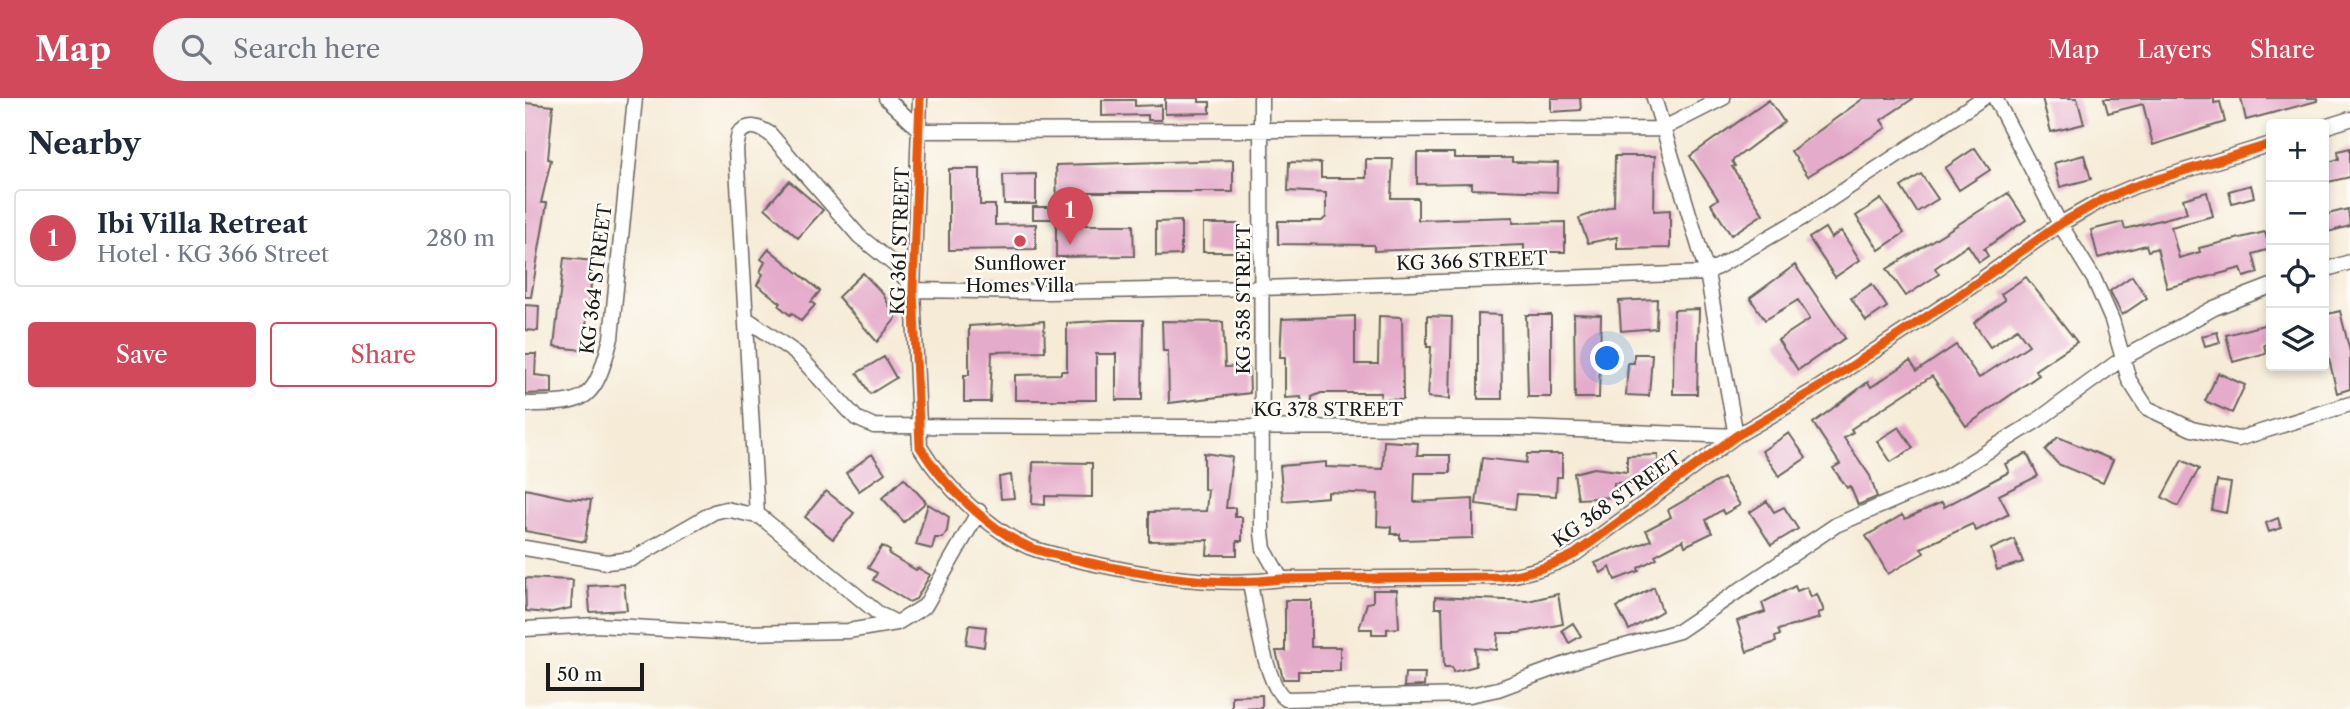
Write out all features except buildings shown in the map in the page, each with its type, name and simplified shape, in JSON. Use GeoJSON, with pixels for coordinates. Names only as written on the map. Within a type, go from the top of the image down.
{"type":"FeatureCollection","features":[{"type":"Feature","properties":{"kind":"street","name":"KG 364 STREET"},"geometry":{"type":"LineString","coordinates":[[525,404],[577,402],[586,396],[603,370],[611,338],[635,98]]}},
{"type":"Feature","properties":{"kind":"street"},"geometry":{"type":"LineString","coordinates":[[886,98],[921,131],[1662,129],[1723,98]]}},
{"type":"Feature","properties":{"kind":"street","name":"KG 361 STREET"},"geometry":{"type":"LineString","coordinates":[[920,98],[921,131],[913,290],[921,427]]}},
{"type":"Feature","properties":{"kind":"street","name":"KG 358 STREET"},"geometry":{"type":"LineString","coordinates":[[1261,98],[1263,215],[1259,288],[1263,429],[1262,533],[1264,549],[1281,579]]}},
{"type":"Feature","properties":{"kind":"street"},"geometry":{"type":"LineString","coordinates":[[1654,98],[1707,273],[1735,436]]}},
{"type":"Feature","properties":{"kind":"street","name":"KG 366 STREET"},"geometry":{"type":"LineString","coordinates":[[913,290],[1047,292],[1259,288],[1707,273],[1804,218],[1983,98]]}},
{"type":"Feature","properties":{"kind":"street"},"geometry":{"type":"LineString","coordinates":[[1995,98],[2060,224],[2094,279],[2129,380],[2147,408],[2192,429],[2238,439],[2350,404]]}},
{"type":"Feature","properties":{"kind":"street"},"geometry":{"type":"LineString","coordinates":[[2329,125],[2350,119]]}},
{"type":"Feature","properties":{"kind":"street"},"geometry":{"type":"LineString","coordinates":[[757,515],[736,149],[739,133],[752,126],[770,134],[787,151],[827,202],[869,246],[896,266],[913,290]]}},
{"type":"Feature","properties":{"kind":"street","name":"KG 368 STREET"},"geometry":{"type":"LineString","coordinates":[[921,427],[920,447],[931,465],[1005,534],[1048,553],[1151,576],[1249,583],[1281,579],[1501,577],[1533,573],[1575,554],[1735,436],[1818,388],[1935,312],[2060,224],[2102,200],[2135,186],[2266,146]]}},
{"type":"Feature","properties":{"kind":"street"},"geometry":{"type":"LineString","coordinates":[[2329,268],[2350,262]]}},
{"type":"Feature","properties":{"kind":"street"},"geometry":{"type":"LineString","coordinates":[[1249,583],[1276,690],[1286,699],[1470,695],[1498,689],[1582,658],[1679,631],[1836,525],[1912,494],[1983,455],[2123,358],[2214,307],[2266,288]]}},
{"type":"Feature","properties":{"kind":"street","name":"KG 378 STREET"},"geometry":{"type":"LineString","coordinates":[[747,319],[797,354],[864,424],[921,427],[1524,428],[1735,436]]}},
{"type":"Feature","properties":{"kind":"street"},"geometry":{"type":"LineString","coordinates":[[525,548],[607,562],[632,559],[714,512],[726,509],[757,515],[879,614],[897,623]]}},
{"type":"Feature","properties":{"kind":"street"},"geometry":{"type":"LineString","coordinates":[[525,629],[596,625],[739,633],[848,631],[897,623],[925,606],[979,511]]}},
{"type":"Feature","properties":{"kind":"cycle path"},"geometry":{"type":"LineString","coordinates":[[920,98],[913,290],[920,447],[929,461],[983,518],[1029,547],[1134,572],[1232,582],[1501,577],[1557,563],[1575,554],[1736,436],[1818,388],[1958,296],[2060,224],[2102,200],[2135,186],[2266,146]]}},
{"type":"Feature","properties":{"kind":"place","name":"Sunflower Homes Villa"},"geometry":{"type":"Point","coordinates":[1020,241]}},
{"type":"Feature","properties":{"kind":"place","name":"Ibi Villa Retreat"},"geometry":{"type":"Point","coordinates":[1070,245]}}]}
